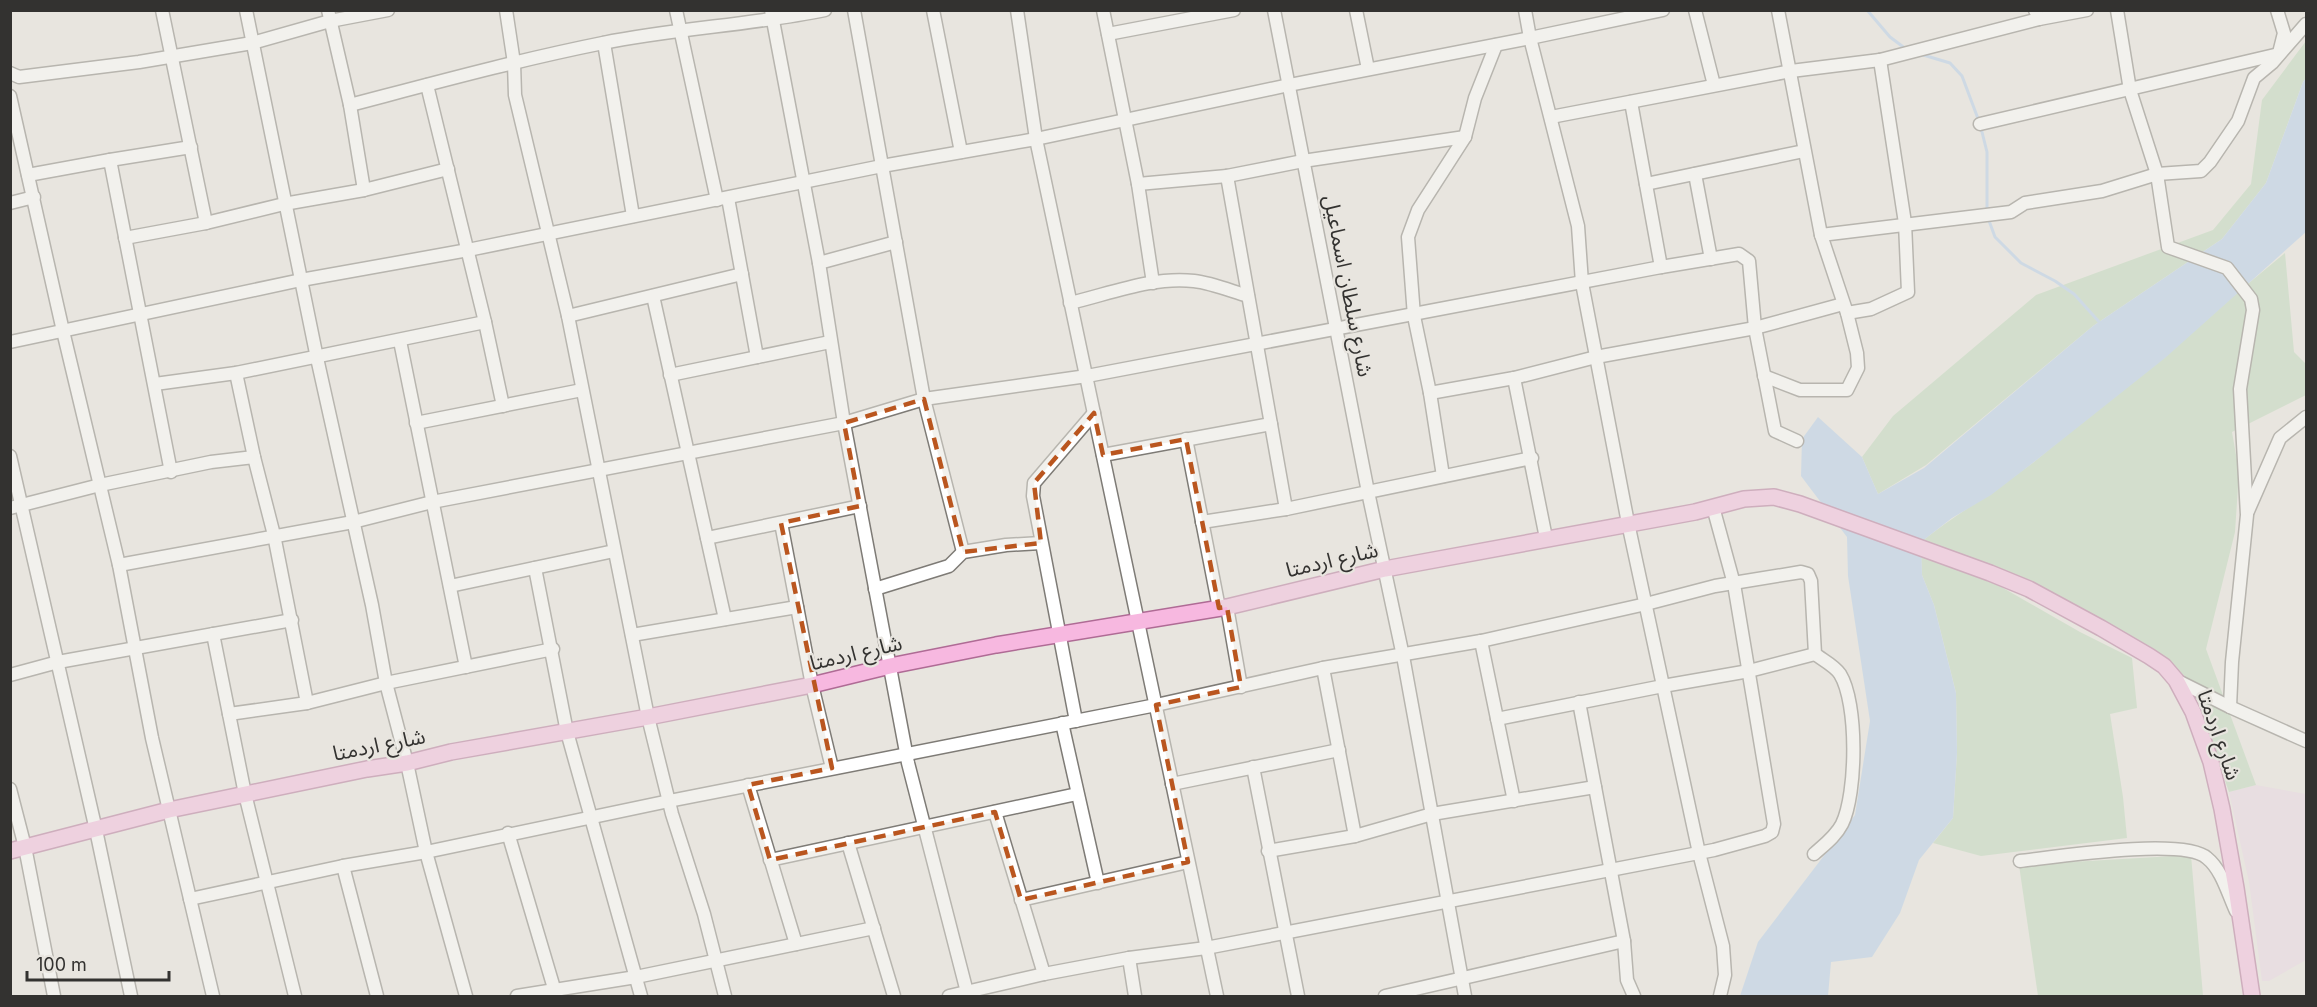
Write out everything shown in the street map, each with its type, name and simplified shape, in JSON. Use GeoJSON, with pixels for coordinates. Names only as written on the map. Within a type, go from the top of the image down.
{"type":"FeatureCollection","features":[{"type":"Feature","properties":{"kind":"main road","name":"شارع اردمتا"},"geometry":{"type":"LineString","coordinates":[[18,849],[169,810],[367,769],[407,763],[451,752],[648,717],[812,685],[890,666],[1058,634],[1223,607],[1385,569],[1713,507],[1744,499],[1774,497],[1800,504],[2029,589],[2101,627],[2164,666],[2176,680],[2193,712],[2211,762],[2222,809],[2252,996]]}},
{"type":"Feature","properties":{"kind":"street"},"geometry":{"type":"LineString","coordinates":[[162,10],[206,223]]}},
{"type":"Feature","properties":{"kind":"street"},"geometry":{"type":"LineString","coordinates":[[246,10],[386,683],[407,763],[426,852],[466,996]]}},
{"type":"Feature","properties":{"kind":"street"},"geometry":{"type":"LineString","coordinates":[[10,73],[19,77],[41,75],[171,57],[252,43],[329,16],[388,10]]}},
{"type":"Feature","properties":{"kind":"street"},"geometry":{"type":"LineString","coordinates":[[506,10],[514,63],[515,95],[568,316],[648,717],[669,801],[704,914],[725,996]]}},
{"type":"Feature","properties":{"kind":"street"},"geometry":{"type":"LineString","coordinates":[[676,10],[742,274],[757,357]]}},
{"type":"Feature","properties":{"kind":"street"},"geometry":{"type":"LineString","coordinates":[[350,105],[514,63],[604,43],[772,16],[825,10]]}},
{"type":"Feature","properties":{"kind":"street"},"geometry":{"type":"LineString","coordinates":[[854,10],[924,399],[963,552]]}},
{"type":"Feature","properties":{"kind":"street"},"geometry":{"type":"LineString","coordinates":[[933,10],[961,152]]}},
{"type":"Feature","properties":{"kind":"street"},"geometry":{"type":"LineString","coordinates":[[1017,10],[1036,139],[1217,996]]}},
{"type":"Feature","properties":{"kind":"street"},"geometry":{"type":"LineString","coordinates":[[1103,10],[1138,184],[1153,283]]}},
{"type":"Feature","properties":{"kind":"street"},"geometry":{"type":"LineString","coordinates":[[1108,34],[1234,10]]}},
{"type":"Feature","properties":{"kind":"street","name":"شارع سلطان اسماعيل"},"geometry":{"type":"LineString","coordinates":[[1274,10],[1368,492],[1403,656],[1465,996]]}},
{"type":"Feature","properties":{"kind":"street"},"geometry":{"type":"LineString","coordinates":[[1356,10],[1368,69]]}},
{"type":"Feature","properties":{"kind":"street"},"geometry":{"type":"LineString","coordinates":[[1525,10],[1530,38],[1578,226],[1581,283],[1628,523],[1699,853],[1724,946],[1725,975],[1720,996]]}},
{"type":"Feature","properties":{"kind":"street"},"geometry":{"type":"LineString","coordinates":[[10,342],[301,280],[468,250],[882,166],[1036,139],[1289,85],[1530,38],[1610,16],[1662,10]]}},
{"type":"Feature","properties":{"kind":"street"},"geometry":{"type":"LineString","coordinates":[[1695,10],[1714,85]]}},
{"type":"Feature","properties":{"kind":"street"},"geometry":{"type":"LineString","coordinates":[[1764,376],[1800,390],[1847,390],[1858,368],[1857,353],[1845,308],[1821,235],[1778,10]]}},
{"type":"Feature","properties":{"kind":"street"},"geometry":{"type":"LineString","coordinates":[[1551,117],[1791,71],[1880,60],[2037,15],[2087,10]]}},
{"type":"Feature","properties":{"kind":"street"},"geometry":{"type":"LineString","coordinates":[[2116,10],[2130,90],[2157,174],[2168,247],[2227,268],[2251,300],[2253,310],[2240,389],[2247,515],[2232,662],[2230,707]]}},
{"type":"Feature","properties":{"kind":"street"},"geometry":{"type":"LineString","coordinates":[[2277,10],[2284,33],[2279,54]]}},
{"type":"Feature","properties":{"kind":"street"},"geometry":{"type":"LineString","coordinates":[[329,16],[350,105],[364,190]]}},
{"type":"Feature","properties":{"kind":"street"},"geometry":{"type":"LineString","coordinates":[[772,16],[819,263],[844,423],[906,754],[923,828],[968,995]]}},
{"type":"Feature","properties":{"kind":"street"},"geometry":{"type":"LineString","coordinates":[[1821,235],[1905,223],[2011,212],[2025,203],[2102,191],[2157,174],[2200,171],[2210,162],[2238,121],[2254,78],[2307,24]]}},
{"type":"Feature","properties":{"kind":"street"},"geometry":{"type":"LineString","coordinates":[[604,43],[633,216]]}},
{"type":"Feature","properties":{"kind":"street"},"geometry":{"type":"LineString","coordinates":[[1443,476],[1430,393],[1414,316],[1408,237],[1418,210],[1465,137],[1475,98],[1496,45]]}},
{"type":"Feature","properties":{"kind":"street"},"geometry":{"type":"LineString","coordinates":[[1980,124],[2279,54]]}},
{"type":"Feature","properties":{"kind":"street"},"geometry":{"type":"LineString","coordinates":[[1430,393],[1514,378],[1596,357],[1755,328],[1845,308],[1871,309],[1908,292],[1905,223],[1880,60]]}},
{"type":"Feature","properties":{"kind":"street"},"geometry":{"type":"LineString","coordinates":[[427,85],[468,250],[503,406]]}},
{"type":"Feature","properties":{"kind":"street"},"geometry":{"type":"LineString","coordinates":[[10,96],[119,565],[134,648],[169,810],[213,996]]}},
{"type":"Feature","properties":{"kind":"street"},"geometry":{"type":"LineString","coordinates":[[1631,102],[1661,267]]}},
{"type":"Feature","properties":{"kind":"street"},"geometry":{"type":"LineString","coordinates":[[1138,184],[1227,176],[1303,161],[1465,137]]}},
{"type":"Feature","properties":{"kind":"street"},"geometry":{"type":"LineString","coordinates":[[28,174],[191,147]]}},
{"type":"Feature","properties":{"kind":"street"},"geometry":{"type":"LineString","coordinates":[[1646,184],[1804,151]]}},
{"type":"Feature","properties":{"kind":"street"},"geometry":{"type":"LineString","coordinates":[[110,160],[171,472]]}},
{"type":"Feature","properties":{"kind":"street"},"geometry":{"type":"LineString","coordinates":[[125,238],[206,223],[285,204],[364,190],[448,169]]}},
{"type":"Feature","properties":{"kind":"street"},"geometry":{"type":"LineString","coordinates":[[1695,174],[1711,259]]}},
{"type":"Feature","properties":{"kind":"street"},"geometry":{"type":"LineString","coordinates":[[1227,176],[1286,509]]}},
{"type":"Feature","properties":{"kind":"street"},"geometry":{"type":"LineString","coordinates":[[10,203],[34,197]]}},
{"type":"Feature","properties":{"kind":"street"},"geometry":{"type":"LineString","coordinates":[[819,263],[896,242]]}},
{"type":"Feature","properties":{"kind":"street"},"geometry":{"type":"LineString","coordinates":[[119,565],[353,522],[432,502],[844,423],[924,399],[1087,376],[1337,328],[1414,316],[1661,267],[1739,255],[1749,261],[1755,328],[1775,431],[1797,441]]}},
{"type":"Feature","properties":{"kind":"street"},"geometry":{"type":"LineString","coordinates":[[568,316],[742,274]]}},
{"type":"Feature","properties":{"kind":"street"},"geometry":{"type":"LineString","coordinates":[[1070,303],[1153,283],[1179,280],[1197,281],[1248,296]]}},
{"type":"Feature","properties":{"kind":"street"},"geometry":{"type":"LineString","coordinates":[[653,296],[724,619]]}},
{"type":"Feature","properties":{"kind":"street"},"geometry":{"type":"LineString","coordinates":[[155,384],[237,373],[317,358],[485,322]]}},
{"type":"Feature","properties":{"kind":"street"},"geometry":{"type":"LineString","coordinates":[[400,341],[466,667]]}},
{"type":"Feature","properties":{"kind":"street"},"geometry":{"type":"LineString","coordinates":[[670,375],[830,342]]}},
{"type":"Feature","properties":{"kind":"street"},"geometry":{"type":"LineString","coordinates":[[237,373],[254,457],[274,535],[308,703]]}},
{"type":"Feature","properties":{"kind":"street"},"geometry":{"type":"LineString","coordinates":[[1514,378],[1532,458],[1546,538]]}},
{"type":"Feature","properties":{"kind":"street"},"geometry":{"type":"LineString","coordinates":[[416,423],[582,390]]}},
{"type":"Feature","properties":{"kind":"street"},"geometry":{"type":"LineString","coordinates":[[1076,721],[1033,496],[1034,483],[1094,413]]}},
{"type":"Feature","properties":{"kind":"street"},"geometry":{"type":"LineString","coordinates":[[2247,515],[2280,438],[2307,417]]}},
{"type":"Feature","properties":{"kind":"street"},"geometry":{"type":"LineString","coordinates":[[1103,455],[1271,424]]}},
{"type":"Feature","properties":{"kind":"street"},"geometry":{"type":"LineString","coordinates":[[1186,439],[1202,522],[1241,687]]}},
{"type":"Feature","properties":{"kind":"street"},"geometry":{"type":"LineString","coordinates":[[10,456],[16,507],[58,662],[131,996]]}},
{"type":"Feature","properties":{"kind":"street"},"geometry":{"type":"LineString","coordinates":[[16,507],[100,485],[211,462],[254,457]]}},
{"type":"Feature","properties":{"kind":"street"},"geometry":{"type":"LineString","coordinates":[[1202,522],[1286,509],[1532,458]]}},
{"type":"Feature","properties":{"kind":"street"},"geometry":{"type":"LineString","coordinates":[[707,538],[860,506]]}},
{"type":"Feature","properties":{"kind":"street"},"geometry":{"type":"LineString","coordinates":[[949,996],[968,995],[1044,974],[1129,958],[1206,948],[1699,853],[1765,836],[1772,832],[1774,824],[1734,584],[1713,507]]}},
{"type":"Feature","properties":{"kind":"street"},"geometry":{"type":"LineString","coordinates":[[781,523],[812,685],[832,768]]}},
{"type":"Feature","properties":{"kind":"street"},"geometry":{"type":"LineString","coordinates":[[875,589],[949,566],[963,552],[1006,545],[1041,543]]}},
{"type":"Feature","properties":{"kind":"street"},"geometry":{"type":"LineString","coordinates":[[450,586],[614,550]]}},
{"type":"Feature","properties":{"kind":"street"},"geometry":{"type":"LineString","coordinates":[[536,568],[567,732],[641,996]]}},
{"type":"Feature","properties":{"kind":"street"},"geometry":{"type":"LineString","coordinates":[[189,899],[266,881],[426,852],[508,833],[1156,705],[1323,668],[1481,641],[1646,604],[1709,587],[1802,572],[1808,574],[1811,581],[1815,654]]}},
{"type":"Feature","properties":{"kind":"street"},"geometry":{"type":"LineString","coordinates":[[632,635],[797,607]]}},
{"type":"Feature","properties":{"kind":"street"},"geometry":{"type":"LineString","coordinates":[[10,675],[58,662],[292,620]]}},
{"type":"Feature","properties":{"kind":"street"},"geometry":{"type":"LineString","coordinates":[[213,634],[245,794],[295,996]]}},
{"type":"Feature","properties":{"kind":"street"},"geometry":{"type":"LineString","coordinates":[[1481,641],[1514,801]]}},
{"type":"Feature","properties":{"kind":"street"},"geometry":{"type":"LineString","coordinates":[[229,714],[308,703],[386,683],[553,650]]}},
{"type":"Feature","properties":{"kind":"street"},"geometry":{"type":"LineString","coordinates":[[1497,718],[1749,671],[1815,654]]}},
{"type":"Feature","properties":{"kind":"street"},"geometry":{"type":"LineString","coordinates":[[1814,854],[1833,837],[1842,824],[1848,805],[1853,739],[1851,703],[1845,684],[1838,671],[1815,654]]}},
{"type":"Feature","properties":{"kind":"street"},"geometry":{"type":"LineString","coordinates":[[1323,668],[1355,836]]}},
{"type":"Feature","properties":{"kind":"street"},"geometry":{"type":"LineString","coordinates":[[2176,680],[2307,741]]}},
{"type":"Feature","properties":{"kind":"street"},"geometry":{"type":"LineString","coordinates":[[1579,702],[1624,941],[1627,980],[1634,996]]}},
{"type":"Feature","properties":{"kind":"street"},"geometry":{"type":"LineString","coordinates":[[1062,723],[1098,883]]}},
{"type":"Feature","properties":{"kind":"street"},"geometry":{"type":"LineString","coordinates":[[1172,784],[1339,750]]}},
{"type":"Feature","properties":{"kind":"street"},"geometry":{"type":"LineString","coordinates":[[1252,768],[1298,996]]}},
{"type":"Feature","properties":{"kind":"street"},"geometry":{"type":"LineString","coordinates":[[748,785],[796,944]]}},
{"type":"Feature","properties":{"kind":"street"},"geometry":{"type":"LineString","coordinates":[[1268,851],[1355,836],[1432,814],[1595,787]]}},
{"type":"Feature","properties":{"kind":"street"},"geometry":{"type":"LineString","coordinates":[[10,789],[18,849],[54,996]]}},
{"type":"Feature","properties":{"kind":"street"},"geometry":{"type":"LineString","coordinates":[[770,860],[1077,794]]}},
{"type":"Feature","properties":{"kind":"street"},"geometry":{"type":"LineString","coordinates":[[995,812],[1044,974]]}},
{"type":"Feature","properties":{"kind":"street"},"geometry":{"type":"LineString","coordinates":[[508,833],[555,993]]}},
{"type":"Feature","properties":{"kind":"street"},"geometry":{"type":"LineString","coordinates":[[848,843],[894,996]]}},
{"type":"Feature","properties":{"kind":"street"},"geometry":{"type":"LineString","coordinates":[[2020,861],[2169,848],[2201,853],[2214,865],[2241,923]]}},
{"type":"Feature","properties":{"kind":"street"},"geometry":{"type":"LineString","coordinates":[[1021,900],[1188,862]]}},
{"type":"Feature","properties":{"kind":"street"},"geometry":{"type":"LineString","coordinates":[[343,866],[377,996]]}},
{"type":"Feature","properties":{"kind":"street"},"geometry":{"type":"LineString","coordinates":[[517,996],[555,993],[874,928]]}},
{"type":"Feature","properties":{"kind":"street"},"geometry":{"type":"LineString","coordinates":[[1385,996],[1624,941]]}},
{"type":"Feature","properties":{"kind":"street"},"geometry":{"type":"LineString","coordinates":[[1129,958],[1136,996]]}},
{"type":"Feature","properties":{"kind":"highlighted area"},"geometry":{"type":"Polygon","coordinates":[[[924,399],[963,552],[1041,543],[1034,483],[1094,413],[1103,455],[1186,439],[1219,608],[1227,607],[1241,687],[1156,705],[1188,862],[1021,900],[995,812],[770,860],[748,785],[832,768],[781,523],[860,506],[844,423],[924,399]]]}},
{"type":"Feature","properties":{"kind":"shaded area"},"geometry":{"type":"Polygon","coordinates":[[[2256,785],[2306,794],[2306,960],[2269,981],[2262,981],[2249,882],[2229,792],[2256,785]]]}},
{"type":"Feature","properties":{"kind":"green space"},"geometry":{"type":"Polygon","coordinates":[[[2306,41],[2306,78],[2266,183],[2222,239],[2093,326],[1926,465],[1878,494],[1862,457],[1893,416],[2036,295],[2213,230],[2251,184],[2262,100],[2306,41]]]}},
{"type":"Feature","properties":{"kind":"green space"},"geometry":{"type":"Polygon","coordinates":[[[2285,253],[2294,352],[2306,364],[2306,395],[2232,432],[2239,472],[2235,532],[2206,649],[2256,785],[2229,792],[2198,702],[2177,668],[2154,651],[1922,541],[2034,462],[2285,253]]]}},
{"type":"Feature","properties":{"kind":"green space"},"geometry":{"type":"Polygon","coordinates":[[[1921,555],[1984,577],[2080,632],[2132,658],[2137,708],[2110,714],[2127,838],[1981,856],[1933,843],[1953,818],[1957,753],[1956,693],[1934,605],[1922,575],[1921,555]]]}},
{"type":"Feature","properties":{"kind":"green space"},"geometry":{"type":"Polygon","coordinates":[[[2191,855],[2203,996],[2038,996],[2019,865],[2191,855]]]}},
{"type":"Feature","properties":{"kind":"water"},"geometry":{"type":"Polygon","coordinates":[[[2306,78],[2306,232],[2165,358],[1991,495],[1952,518],[1921,542],[1922,575],[1934,605],[1956,693],[1957,753],[1953,818],[1919,860],[1900,913],[1872,957],[1831,962],[1828,996],[1740,996],[1758,942],[1855,815],[1870,721],[1848,576],[1847,537],[1801,476],[1802,439],[1818,417],[1862,457],[1878,494],[1924,468],[2093,326],[2222,239],[2266,183],[2306,78]]]}},
{"type":"Feature","properties":{"kind":"waterway"},"geometry":{"type":"LineString","coordinates":[[1867,10],[1890,37],[1906,49]]}},
{"type":"Feature","properties":{"kind":"waterway"},"geometry":{"type":"LineString","coordinates":[[1920,54],[1950,63],[1962,76],[1980,124],[1987,152],[1987,211]]}},
{"type":"Feature","properties":{"kind":"waterway"},"geometry":{"type":"LineString","coordinates":[[1988,218],[1995,237],[2021,263],[2074,294],[2101,324]]}}]}
